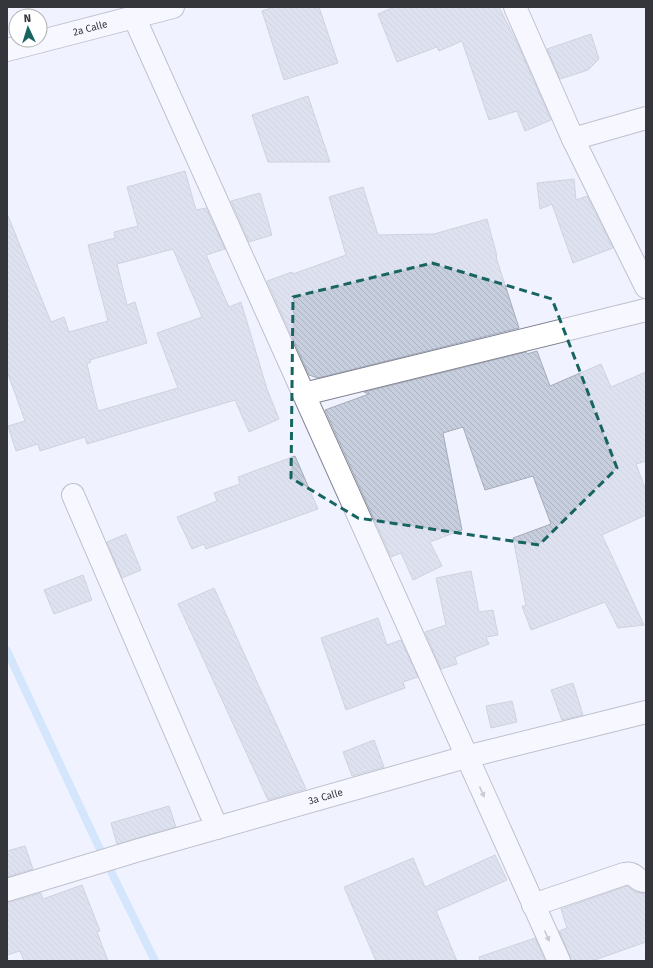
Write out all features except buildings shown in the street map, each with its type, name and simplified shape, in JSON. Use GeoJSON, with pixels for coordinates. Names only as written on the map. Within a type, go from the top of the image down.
{"type":"FeatureCollection","features":[{"type":"Feature","properties":{"kind":"street","name":"2a Calle"},"geometry":{"type":"LineString","coordinates":[[7,50],[173,7]]}},
{"type":"Feature","properties":{"kind":"street"},"geometry":{"type":"LineString","coordinates":[[514,7],[573,139],[646,287]]}},
{"type":"Feature","properties":{"kind":"street"},"geometry":{"type":"LineString","coordinates":[[134,17],[559,961]]}},
{"type":"Feature","properties":{"kind":"street"},"geometry":{"type":"LineString","coordinates":[[573,139],[646,118]]}},
{"type":"Feature","properties":{"kind":"street"},"geometry":{"type":"LineString","coordinates":[[304,394],[646,310]]}},
{"type":"Feature","properties":{"kind":"street"},"geometry":{"type":"LineString","coordinates":[[73,495],[217,828]]}},
{"type":"Feature","properties":{"kind":"street","name":"3a Calle"},"geometry":{"type":"LineString","coordinates":[[7,890],[139,850],[466,757],[646,712]]}},
{"type":"Feature","properties":{"kind":"street"},"geometry":{"type":"LineString","coordinates":[[533,905],[624,874],[630,873],[640,881],[646,880]]}},
{"type":"Feature","properties":{"kind":"highlighted area"},"geometry":{"type":"Polygon","coordinates":[[[432,263],[552,299],[617,468],[539,545],[358,518],[291,478],[293,297],[432,263]]]}},
{"type":"Feature","properties":{"kind":"waterway"},"geometry":{"type":"LineString","coordinates":[[7,651],[97,843],[155,961]]}}]}
